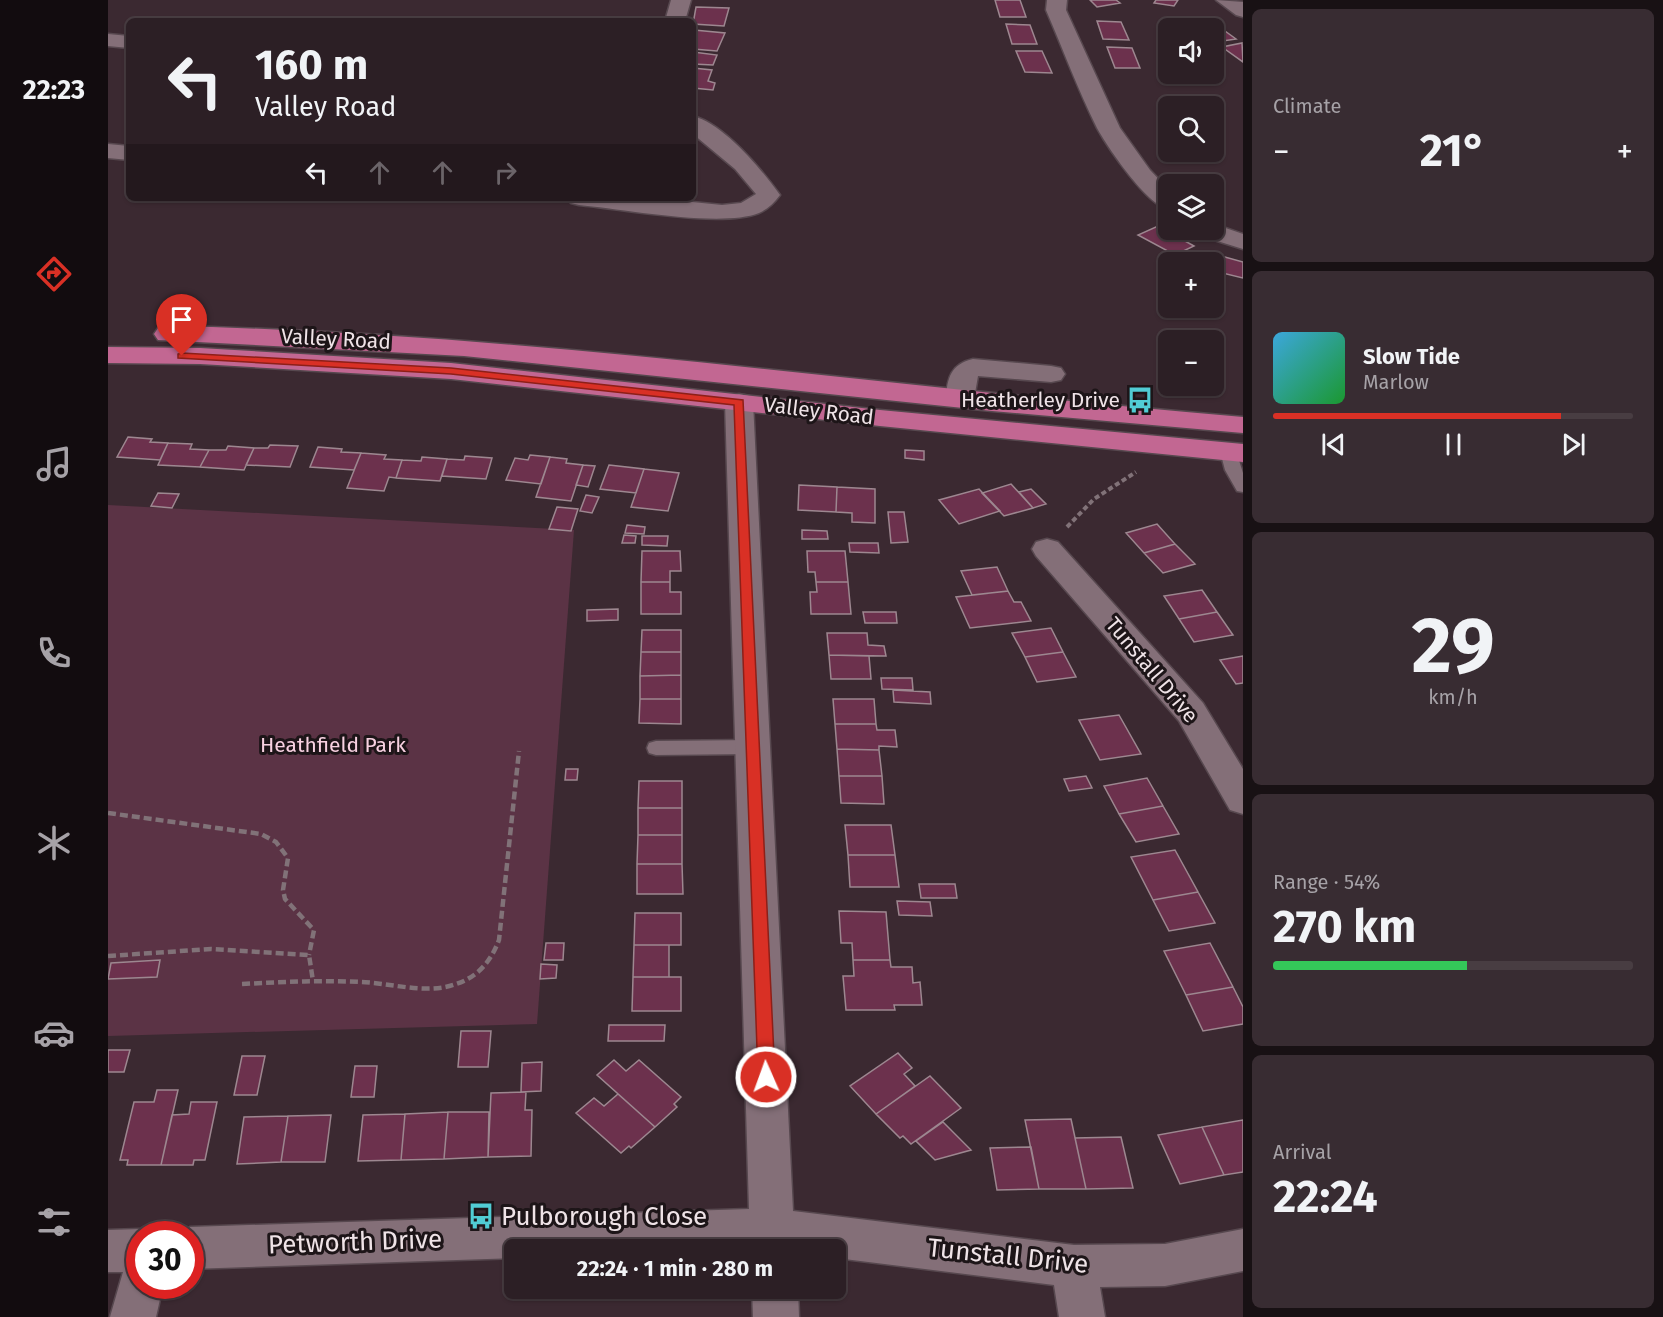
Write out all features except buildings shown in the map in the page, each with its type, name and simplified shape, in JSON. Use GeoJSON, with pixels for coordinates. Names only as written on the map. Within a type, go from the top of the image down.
{"type":"FeatureCollection","features":[{"type":"Feature","properties":{"kind":"highway","name":"Valley Road"},"geometry":{"type":"LineString","coordinates":[[108,333],[254,334],[580,357],[960,399],[1243,425]]}},
{"type":"Feature","properties":{"kind":"highway","name":"Valley Road"},"geometry":{"type":"LineString","coordinates":[[108,355],[200,356],[451,371],[880,418],[1235,452]]}},
{"type":"Feature","properties":{"kind":"street"},"geometry":{"type":"LineString","coordinates":[[676,18],[681,0]]}},
{"type":"Feature","properties":{"kind":"street"},"geometry":{"type":"LineString","coordinates":[[1057,0],[1056,9],[1109,129],[1142,175],[1158,192]]}},
{"type":"Feature","properties":{"kind":"street"},"geometry":{"type":"LineString","coordinates":[[1226,0],[1243,11]]}},
{"type":"Feature","properties":{"kind":"street"},"geometry":{"type":"LineString","coordinates":[[108,40],[126,42]]}},
{"type":"Feature","properties":{"kind":"street"},"geometry":{"type":"LineString","coordinates":[[610,201],[722,212],[744,211],[759,205],[768,195],[759,182],[726,147],[696,125]]}},
{"type":"Feature","properties":{"kind":"street"},"geometry":{"type":"LineString","coordinates":[[108,151],[126,153]]}},
{"type":"Feature","properties":{"kind":"street"},"geometry":{"type":"LineString","coordinates":[[1224,236],[1243,242]]}},
{"type":"Feature","properties":{"kind":"street"},"geometry":{"type":"LineString","coordinates":[[960,399],[961,377],[964,371],[973,367],[1051,374]]}},
{"type":"Feature","properties":{"kind":"street"},"geometry":{"type":"LineString","coordinates":[[739,402],[773,1239]]}},
{"type":"Feature","properties":{"kind":"street","name":"Tunstall Drive"},"geometry":{"type":"LineString","coordinates":[[1047,549],[1191,712],[1243,800]]}},
{"type":"Feature","properties":{"kind":"street","name":"Petworth Drive"},"geometry":{"type":"LineString","coordinates":[[204,1248],[504,1243]]}},
{"type":"Feature","properties":{"kind":"street","name":"Tunstall Drive"},"geometry":{"type":"LineString","coordinates":[[846,1246],[1074,1266],[1165,1265],[1243,1250]]}},
{"type":"Feature","properties":{"kind":"street"},"geometry":{"type":"LineString","coordinates":[[108,1251],[126,1250]]}},
{"type":"Feature","properties":{"kind":"street"},"geometry":{"type":"LineString","coordinates":[[1074,1266],[1082,1317]]}},
{"type":"Feature","properties":{"kind":"street"},"geometry":{"type":"LineString","coordinates":[[134,1317],[137,1299]]}},
{"type":"Feature","properties":{"kind":"street"},"geometry":{"type":"LineString","coordinates":[[775,1299],[776,1317]]}},
{"type":"Feature","properties":{"kind":"lane"},"geometry":{"type":"LineString","coordinates":[[1235,452],[1233,470],[1243,486]]}},
{"type":"Feature","properties":{"kind":"lane"},"geometry":{"type":"LineString","coordinates":[[656,748],[753,747]]}},
{"type":"Feature","properties":{"kind":"path"},"geometry":{"type":"LineString","coordinates":[[1047,549],[1094,499],[1142,469]]}},
{"type":"Feature","properties":{"kind":"path"},"geometry":{"type":"LineString","coordinates":[[242,984],[313,981],[379,983],[436,989],[456,985],[485,966],[494,954],[499,940],[519,751]]}},
{"type":"Feature","properties":{"kind":"path"},"geometry":{"type":"LineString","coordinates":[[108,813],[261,834],[273,839],[282,847],[288,859],[289,871],[283,891],[285,900],[314,930],[309,955],[313,981]]}},
{"type":"Feature","properties":{"kind":"path"},"geometry":{"type":"LineString","coordinates":[[108,956],[211,949],[309,955]]}},
{"type":"Feature","properties":{"kind":"green space","name":"Heathfield Park"},"geometry":{"type":"Polygon","coordinates":[[[108,505],[574,530],[537,1024],[108,1036],[108,505]]]}},
{"type":"Feature","properties":{"kind":"place","name":"Heatherley Drive"},"geometry":{"type":"Point","coordinates":[1140,400]}},
{"type":"Feature","properties":{"kind":"place","name":"Pulborough Close"},"geometry":{"type":"Point","coordinates":[481,1216]}},
{"type":"Feature","properties":{"kind":"route"},"geometry":{"type":"LineString","coordinates":[[182,356],[451,371],[739,402],[766,1077]]}}]}
